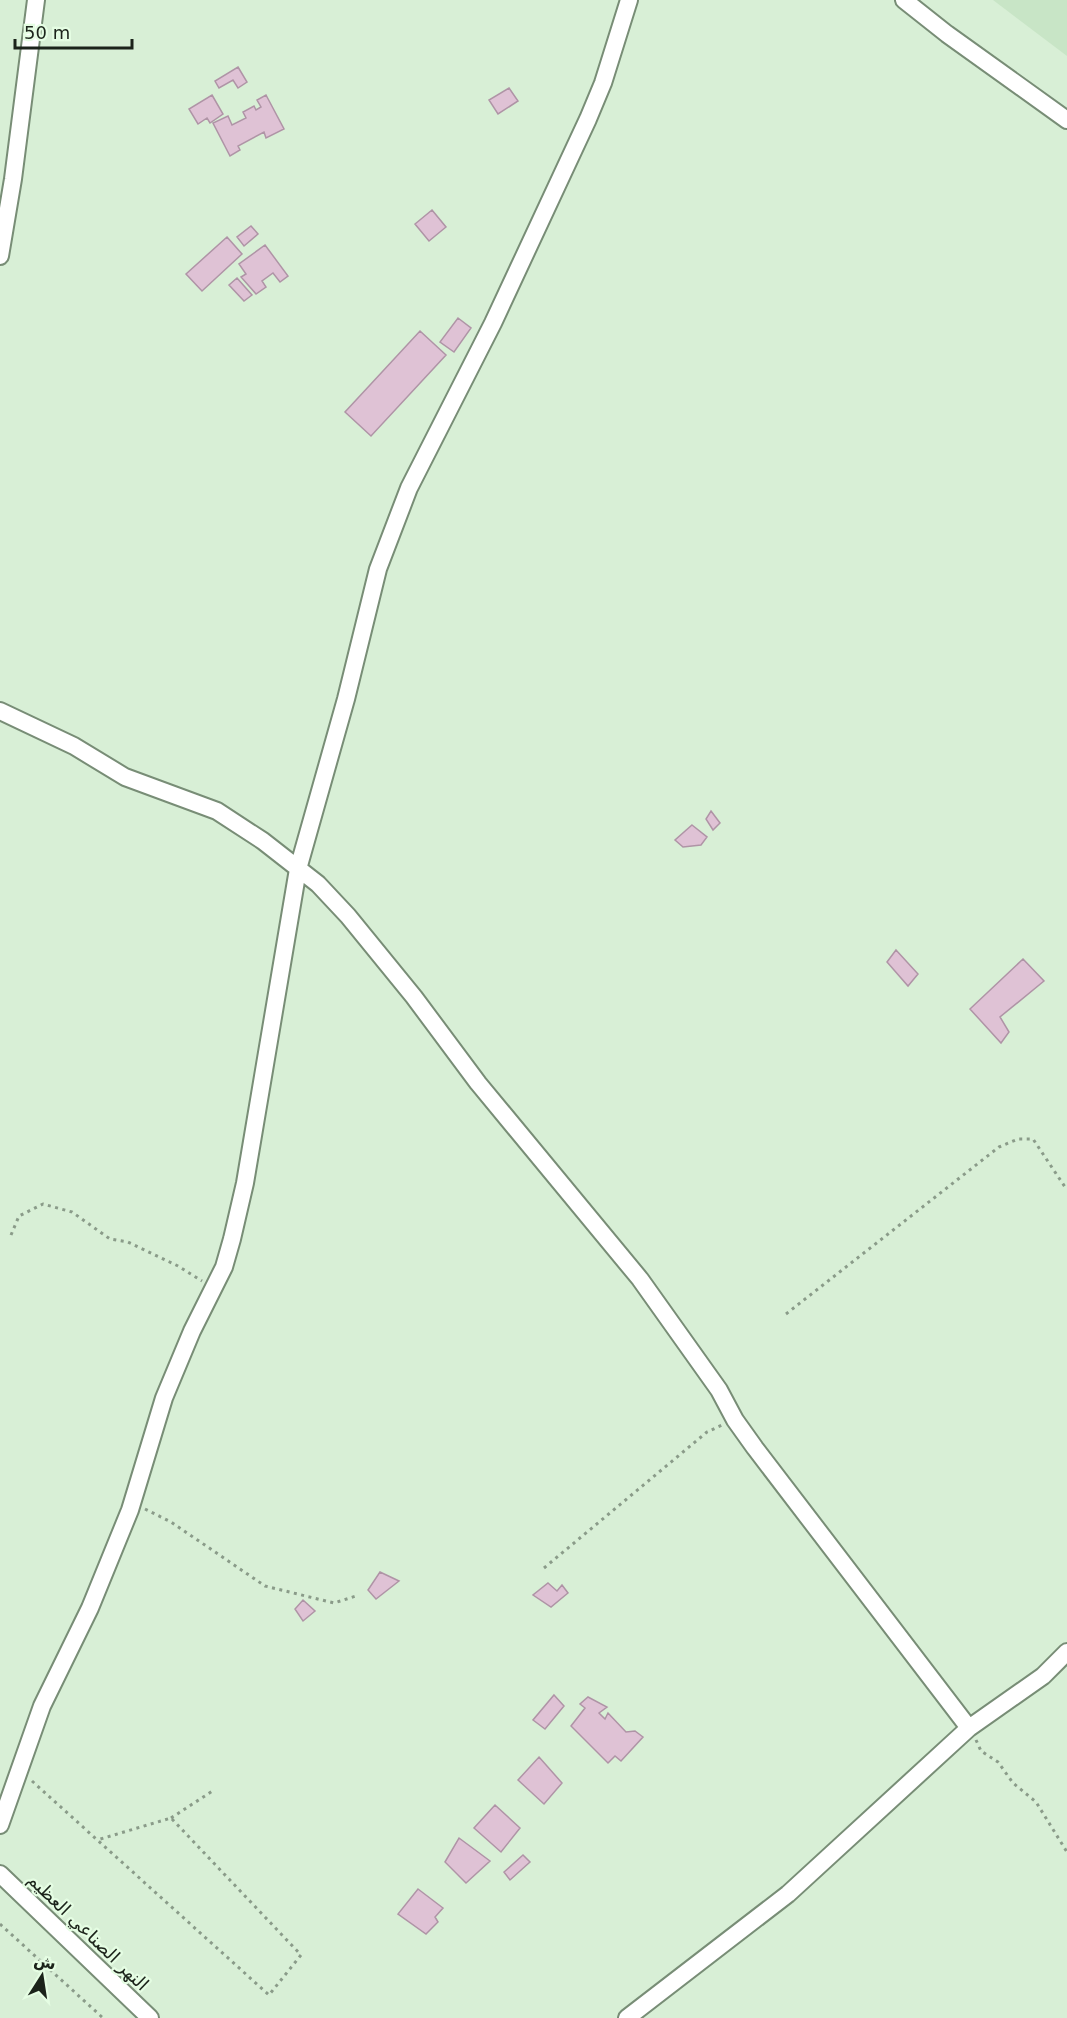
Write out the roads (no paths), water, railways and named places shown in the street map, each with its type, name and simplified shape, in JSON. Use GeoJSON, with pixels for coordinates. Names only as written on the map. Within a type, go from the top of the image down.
{"type":"FeatureCollection","features":[{"type":"Feature","properties":{"kind":"street"},"geometry":{"type":"LineString","coordinates":[[0,256],[36,0]]}},
{"type":"Feature","properties":{"kind":"street"},"geometry":{"type":"LineString","coordinates":[[0,1825],[42,1706],[90,1608],[133,1503],[165,1398],[192,1331],[224,1267],[245,1183],[298,869],[346,699],[378,569],[409,488],[493,323],[588,119],[609,65],[629,0]]}},
{"type":"Feature","properties":{"kind":"street"},"geometry":{"type":"LineString","coordinates":[[904,0],[947,34],[1067,120]]}},
{"type":"Feature","properties":{"kind":"street"},"geometry":{"type":"LineString","coordinates":[[0,157],[17,148]]}},
{"type":"Feature","properties":{"kind":"street"},"geometry":{"type":"LineString","coordinates":[[0,711],[74,746],[125,777],[217,811],[263,841],[318,884],[348,916],[478,1083],[640,1279],[719,1390],[735,1420],[969,1728]]}},
{"type":"Feature","properties":{"kind":"street"},"geometry":{"type":"LineString","coordinates":[[627,2018],[788,1894],[969,1728],[1042,1676],[1067,1652]]}},
{"type":"Feature","properties":{"kind":"street","name":"النهر الصناعي العظيم"},"geometry":{"type":"LineString","coordinates":[[0,1874],[150,2018]]}}]}
